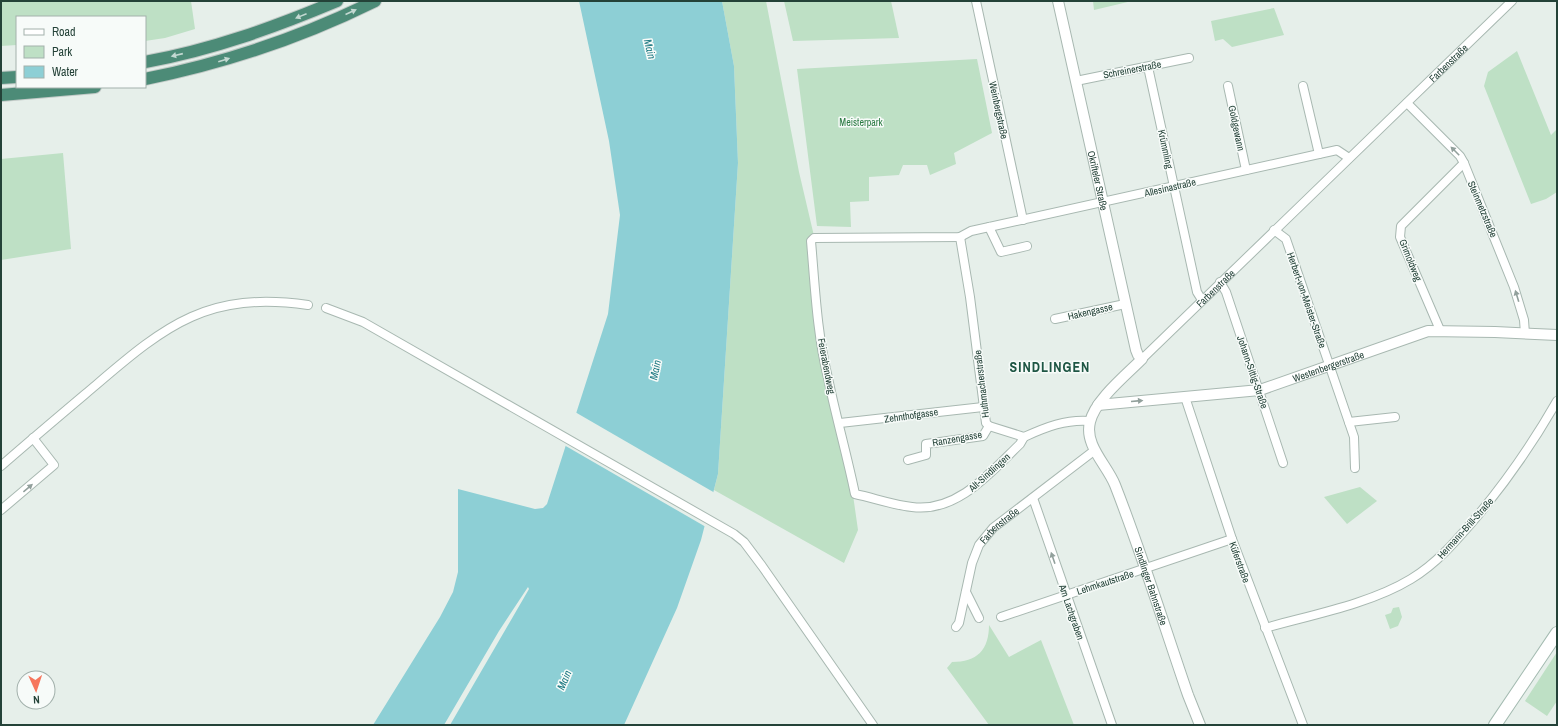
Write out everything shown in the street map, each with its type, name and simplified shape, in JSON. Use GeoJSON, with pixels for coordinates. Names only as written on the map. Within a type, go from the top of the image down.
{"type":"FeatureCollection","features":[{"type":"Feature","properties":{"kind":"highway"},"geometry":{"type":"LineString","coordinates":[[146,62],[193,52],[243,38],[337,1]]}},
{"type":"Feature","properties":{"kind":"highway"},"geometry":{"type":"LineString","coordinates":[[146,79],[240,55],[303,33],[375,1]]}},
{"type":"Feature","properties":{"kind":"highway"},"geometry":{"type":"LineString","coordinates":[[1,78],[16,77]]}},
{"type":"Feature","properties":{"kind":"highway"},"geometry":{"type":"LineString","coordinates":[[1,95],[83,88]]}},
{"type":"Feature","properties":{"kind":"main road"},"geometry":{"type":"LineString","coordinates":[[1495,725],[1557,632]]}},
{"type":"Feature","properties":{"kind":"street","name":"Weinbergstraße"},"geometry":{"type":"LineString","coordinates":[[976,1],[1023,220]]}},
{"type":"Feature","properties":{"kind":"street","name":"Okrifteler Straße"},"geometry":{"type":"LineString","coordinates":[[1058,1],[1125,304],[1136,350],[1142,359]]}},
{"type":"Feature","properties":{"kind":"street","name":"Farbenstraße"},"geometry":{"type":"LineString","coordinates":[[1090,421],[1098,405],[1142,359],[1512,1]]}},
{"type":"Feature","properties":{"kind":"street","name":"Schreinerstraße"},"geometry":{"type":"LineString","coordinates":[[1076,81],[1189,58]]}},
{"type":"Feature","properties":{"kind":"street","name":"Krümmling"},"geometry":{"type":"LineString","coordinates":[[1148,67],[1197,292],[1202,300]]}},
{"type":"Feature","properties":{"kind":"street","name":"Goldgewann"},"geometry":{"type":"LineString","coordinates":[[1228,86],[1246,170]]}},
{"type":"Feature","properties":{"kind":"street"},"geometry":{"type":"LineString","coordinates":[[1303,86],[1320,154]]}},
{"type":"Feature","properties":{"kind":"street","name":"Steinmetzstraße"},"geometry":{"type":"LineString","coordinates":[[1407,103],[1460,156],[1464,163],[1514,287],[1524,320],[1525,334]]}},
{"type":"Feature","properties":{"kind":"street","name":"Allesinastraße"},"geometry":{"type":"LineString","coordinates":[[816,237],[960,237],[971,231],[1337,150],[1349,158]]}},
{"type":"Feature","properties":{"kind":"street","name":"Grimoldweg"},"geometry":{"type":"LineString","coordinates":[[1440,330],[1400,237],[1401,226],[1464,163]]}},
{"type":"Feature","properties":{"kind":"street"},"geometry":{"type":"LineString","coordinates":[[989,227],[1000,252],[1027,246]]}},
{"type":"Feature","properties":{"kind":"street","name":"Herbert-von-Meister-Straße"},"geometry":{"type":"LineString","coordinates":[[1274,230],[1286,239],[1330,365],[1354,437],[1355,468]]}},
{"type":"Feature","properties":{"kind":"street","name":"Feierabendweg"},"geometry":{"type":"LineString","coordinates":[[816,237],[811,241],[827,377],[840,424],[855,494]]}},
{"type":"Feature","properties":{"kind":"street","name":"Huthmacherstraße"},"geometry":{"type":"LineString","coordinates":[[960,237],[976,342],[986,423],[989,426],[1024,437]]}},
{"type":"Feature","properties":{"kind":"street","name":"Johann-Sittig-Straße"},"geometry":{"type":"LineString","coordinates":[[1220,282],[1226,292],[1260,390],[1283,463]]}},
{"type":"Feature","properties":{"kind":"street"},"geometry":{"type":"LineString","coordinates":[[1,466],[32,438],[153,337],[186,319],[219,307],[242,303],[281,301],[308,305]]}},
{"type":"Feature","properties":{"kind":"street","name":"Hakengasse"},"geometry":{"type":"LineString","coordinates":[[1055,319],[1125,304]]}},
{"type":"Feature","properties":{"kind":"street"},"geometry":{"type":"LineString","coordinates":[[326,308],[363,322],[734,534],[744,542],[873,725]]}},
{"type":"Feature","properties":{"kind":"street","name":"Westenbergerstraße"},"geometry":{"type":"LineString","coordinates":[[1098,405],[1260,390],[1428,331],[1440,330],[1557,335]]}},
{"type":"Feature","properties":{"kind":"street","name":"Küferstraße"},"geometry":{"type":"LineString","coordinates":[[1184,397],[1232,539],[1303,725]]}},
{"type":"Feature","properties":{"kind":"street","name":"Hermann-Brill-Straße"},"geometry":{"type":"LineString","coordinates":[[1265,628],[1378,595],[1410,580],[1426,569],[1444,554],[1491,501],[1528,448],[1557,401]]}},
{"type":"Feature","properties":{"kind":"street","name":"Zehnthofgasse"},"geometry":{"type":"LineString","coordinates":[[840,424],[983,407]]}},
{"type":"Feature","properties":{"kind":"street"},"geometry":{"type":"LineString","coordinates":[[1349,422],[1395,417]]}},
{"type":"Feature","properties":{"kind":"street"},"geometry":{"type":"LineString","coordinates":[[1024,437],[1048,426],[1066,422],[1090,421],[1090,436],[1095,450]]}},
{"type":"Feature","properties":{"kind":"street","name":"Ranzengasse"},"geometry":{"type":"LineString","coordinates":[[908,460],[926,455],[926,444],[983,436],[986,434],[989,426]]}},
{"type":"Feature","properties":{"kind":"street","name":"Alt-Sindlingen"},"geometry":{"type":"LineString","coordinates":[[855,494],[913,507],[924,507],[948,502],[970,490],[1015,449],[1024,437]]}},
{"type":"Feature","properties":{"kind":"street"},"geometry":{"type":"LineString","coordinates":[[1,510],[54,465],[32,438]]}},
{"type":"Feature","properties":{"kind":"street","name":"Farbenstraße"},"geometry":{"type":"LineString","coordinates":[[956,627],[959,622],[972,563],[979,545],[993,528],[1095,450]]}},
{"type":"Feature","properties":{"kind":"street","name":"Sindlinger Bahnstraße"},"geometry":{"type":"LineString","coordinates":[[1095,450],[1116,486],[1188,695],[1200,725]]}},
{"type":"Feature","properties":{"kind":"street","name":"Am Lachgraben"},"geometry":{"type":"LineString","coordinates":[[1033,498],[1112,725]]}},
{"type":"Feature","properties":{"kind":"street","name":"Lehmkautstraße"},"geometry":{"type":"LineString","coordinates":[[1001,617],[1232,539]]}},
{"type":"Feature","properties":{"kind":"street"},"geometry":{"type":"LineString","coordinates":[[966,592],[979,618]]}},
{"type":"Feature","properties":{"kind":"green space"},"geometry":{"type":"Polygon","coordinates":[[[1,1],[191,1],[195,29],[165,38],[146,41],[146,16],[16,16],[16,45],[1,46],[1,1]]]}},
{"type":"Feature","properties":{"kind":"green space"},"geometry":{"type":"Polygon","coordinates":[[[722,1],[766,1],[799,172],[814,236],[812,278],[850,474],[858,530],[844,563],[714,490],[718,474],[738,163],[734,66],[722,1]]]}},
{"type":"Feature","properties":{"kind":"green space"},"geometry":{"type":"Polygon","coordinates":[[[784,1],[891,1],[899,38],[793,41],[784,1]]]}},
{"type":"Feature","properties":{"kind":"green space"},"geometry":{"type":"Polygon","coordinates":[[[1093,1],[1132,1],[1094,10],[1093,1]]]}},
{"type":"Feature","properties":{"kind":"green space"},"geometry":{"type":"Polygon","coordinates":[[[1274,8],[1284,35],[1232,47],[1223,39],[1215,41],[1211,21],[1274,8]]]}},
{"type":"Feature","properties":{"kind":"green space"},"geometry":{"type":"Polygon","coordinates":[[[1517,51],[1551,135],[1557,129],[1557,192],[1546,199],[1531,204],[1484,86],[1488,72],[1517,51]]]}},
{"type":"Feature","properties":{"kind":"green space","name":"Meisterpark"},"geometry":{"type":"Polygon","coordinates":[[[977,59],[992,133],[954,153],[956,164],[930,175],[927,165],[903,165],[899,175],[869,177],[869,201],[850,202],[851,227],[817,226],[797,69],[977,59]]]}},
{"type":"Feature","properties":{"kind":"green space"},"geometry":{"type":"Polygon","coordinates":[[[63,153],[71,249],[1,260],[1,159],[63,153]]]}},
{"type":"Feature","properties":{"kind":"green space"},"geometry":{"type":"Polygon","coordinates":[[[1360,487],[1377,501],[1347,524],[1324,497],[1360,487]]]}},
{"type":"Feature","properties":{"kind":"green space"},"geometry":{"type":"Polygon","coordinates":[[[1399,607],[1402,617],[1398,626],[1390,629],[1385,615],[1391,613],[1393,608],[1399,607]]]}},
{"type":"Feature","properties":{"kind":"green space"},"geometry":{"type":"Polygon","coordinates":[[[989,625],[1009,657],[1041,640],[1074,725],[989,725],[947,668],[952,662],[968,660],[980,653],[987,641],[989,625]]]}},
{"type":"Feature","properties":{"kind":"green space"},"geometry":{"type":"Polygon","coordinates":[[[1557,652],[1557,701],[1547,716],[1525,701],[1557,652]]]}},
{"type":"Feature","properties":{"kind":"water","name":"Main"},"geometry":{"type":"Polygon","coordinates":[[[579,1],[722,1],[734,66],[738,163],[718,474],[701,540],[677,608],[624,725],[450,725],[529,589],[528,587],[499,631],[444,725],[373,725],[440,617],[453,592],[458,572],[458,489],[535,509],[543,508],[547,504],[608,314],[620,215],[609,141],[579,1]]]}},
{"type":"Feature","properties":{"kind":"pier"},"geometry":{"type":"Polygon","coordinates":[[[575,412],[715,493],[706,527],[564,445],[575,412]]]}},
{"type":"Feature","properties":{"kind":"district","name":"SINDLINGEN"},"geometry":{"type":"Point","coordinates":[1050,367]}}]}
